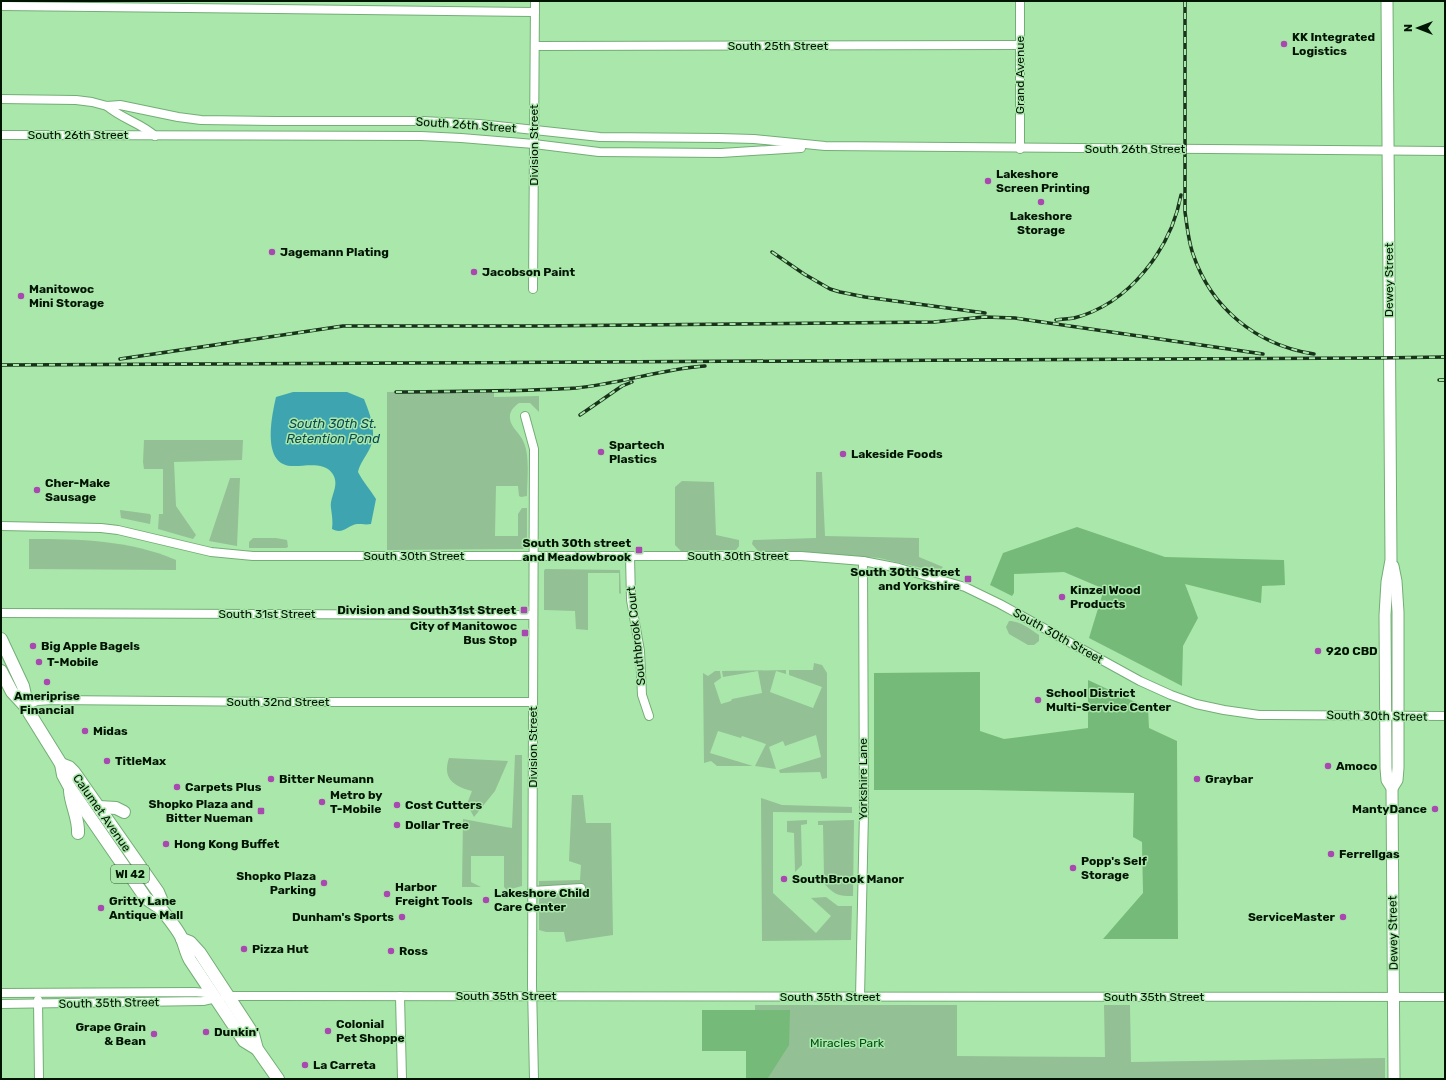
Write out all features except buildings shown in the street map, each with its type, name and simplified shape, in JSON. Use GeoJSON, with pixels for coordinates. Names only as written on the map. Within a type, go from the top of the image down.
{"type":"FeatureCollection","features":[{"type":"Feature","properties":{"kind":"main road","name":"Calumet Avenue"},"geometry":{"type":"LineString","coordinates":[[1,640],[23,686],[25,706]]}},
{"type":"Feature","properties":{"kind":"main road","name":"Calumet Avenue"},"geometry":{"type":"LineString","coordinates":[[1,670],[12,692],[25,706],[61,764],[63,775],[70,788],[148,900],[161,908],[182,939],[190,960],[244,1041],[257,1049]]}},
{"type":"Feature","properties":{"kind":"main road","name":"Calumet Avenue"},"geometry":{"type":"LineString","coordinates":[[61,764],[73,770],[111,824],[158,892],[161,899],[161,908]]}},
{"type":"Feature","properties":{"kind":"main road"},"geometry":{"type":"LineString","coordinates":[[70,788],[71,799],[78,825],[78,833]]}},
{"type":"Feature","properties":{"kind":"main road"},"geometry":{"type":"LineString","coordinates":[[99,807],[114,808],[124,812]]}},
{"type":"Feature","properties":{"kind":"main road"},"geometry":{"type":"LineString","coordinates":[[100,831],[111,824]]}},
{"type":"Feature","properties":{"kind":"main road","name":"Calumet Avenue"},"geometry":{"type":"LineString","coordinates":[[182,939],[194,945],[253,1034],[257,1049],[278,1079]]}},
{"type":"Feature","properties":{"kind":"street","name":"Division Street"},"geometry":{"type":"LineString","coordinates":[[533,289],[535,1]]}},
{"type":"Feature","properties":{"kind":"street","name":"Grand Avenue"},"geometry":{"type":"LineString","coordinates":[[1020,1],[1020,148]]}},
{"type":"Feature","properties":{"kind":"street","name":"Dewey Street"},"geometry":{"type":"LineString","coordinates":[[1387,1],[1391,560],[1387,582],[1385,615],[1385,716],[1386,775],[1388,783],[1392,788],[1394,1079]]}},
{"type":"Feature","properties":{"kind":"street"},"geometry":{"type":"LineString","coordinates":[[1,6],[535,12]]}},
{"type":"Feature","properties":{"kind":"street","name":"South 25th Street"},"geometry":{"type":"LineString","coordinates":[[535,46],[1020,45]]}},
{"type":"Feature","properties":{"kind":"street","name":"South 26th Street"},"geometry":{"type":"LineString","coordinates":[[1,99],[76,100],[107,106],[120,105],[178,117],[201,120],[423,121],[479,124],[600,137],[754,139],[826,146]]}},
{"type":"Feature","properties":{"kind":"street","name":"South 26th Street"},"geometry":{"type":"LineString","coordinates":[[107,106],[116,114],[147,128],[155,136]]}},
{"type":"Feature","properties":{"kind":"street","name":"South 26th Street"},"geometry":{"type":"LineString","coordinates":[[1,135],[420,136],[534,144],[598,152],[706,153],[826,146],[1445,151]]}},
{"type":"Feature","properties":{"kind":"street","name":"Division Street"},"geometry":{"type":"LineString","coordinates":[[525,416],[534,449],[532,891],[534,1079]]}},
{"type":"Feature","properties":{"kind":"street","name":"South 30th Street"},"geometry":{"type":"LineString","coordinates":[[1,526],[101,528],[118,530],[211,552],[253,556],[801,556],[863,561],[900,568],[964,587],[1000,604],[1140,682],[1196,704],[1259,715],[1445,716]]}},
{"type":"Feature","properties":{"kind":"street","name":"Southbrook Court"},"geometry":{"type":"LineString","coordinates":[[630,556],[631,600],[640,651],[642,695],[649,716]]}},
{"type":"Feature","properties":{"kind":"street","name":"Dewey Street"},"geometry":{"type":"LineString","coordinates":[[1391,560],[1396,581],[1397,601],[1398,716],[1398,776],[1396,784],[1392,788]]}},
{"type":"Feature","properties":{"kind":"street","name":"Yorkshire Lane"},"geometry":{"type":"LineString","coordinates":[[860,997],[864,812],[863,561]]}},
{"type":"Feature","properties":{"kind":"street","name":"South 31st Street"},"geometry":{"type":"LineString","coordinates":[[1,613],[533,615]]}},
{"type":"Feature","properties":{"kind":"street","name":"South 32nd Street"},"geometry":{"type":"LineString","coordinates":[[25,706],[37,701],[52,700],[533,702]]}},
{"type":"Feature","properties":{"kind":"street"},"geometry":{"type":"LineString","coordinates":[[532,891],[581,888]]}},
{"type":"Feature","properties":{"kind":"street","name":"South 35th Street"},"geometry":{"type":"LineString","coordinates":[[1,993],[194,992],[207,993],[215,996],[1445,997]]}},
{"type":"Feature","properties":{"kind":"street"},"geometry":{"type":"LineString","coordinates":[[38,993],[39,1079]]}},
{"type":"Feature","properties":{"kind":"street","name":"South 35th Street"},"geometry":{"type":"LineString","coordinates":[[1,1004],[203,1001],[212,999],[215,996]]}},
{"type":"Feature","properties":{"kind":"street"},"geometry":{"type":"LineString","coordinates":[[400,996],[402,1079]]}},
{"type":"Feature","properties":{"kind":"green space"},"geometry":{"type":"Polygon","coordinates":[[[494,390],[494,397],[539,396],[539,412],[530,403],[519,403],[510,414],[512,425],[523,440],[526,449],[528,462],[527,496],[519,496],[518,486],[496,486],[495,536],[518,536],[518,514],[522,508],[527,508],[527,543],[523,549],[387,550],[387,392],[494,390]]]}},
{"type":"Feature","properties":{"kind":"green space"},"geometry":{"type":"Polygon","coordinates":[[[144,440],[243,440],[242,460],[174,462],[176,506],[196,535],[193,539],[158,529],[159,514],[163,514],[163,469],[144,469],[144,440]]]}},
{"type":"Feature","properties":{"kind":"green space"},"geometry":{"type":"Polygon","coordinates":[[[816,472],[822,472],[825,536],[919,538],[919,557],[943,567],[938,572],[879,558],[795,551],[758,551],[752,544],[753,540],[816,538],[816,472]]]}},
{"type":"Feature","properties":{"kind":"green space"},"geometry":{"type":"Polygon","coordinates":[[[230,478],[240,478],[237,546],[209,541],[230,478]]]}},
{"type":"Feature","properties":{"kind":"green space"},"geometry":{"type":"Polygon","coordinates":[[[682,481],[714,482],[716,535],[739,540],[739,546],[736,550],[681,551],[675,545],[675,487],[682,481]]]}},
{"type":"Feature","properties":{"kind":"green space"},"geometry":{"type":"Polygon","coordinates":[[[120,510],[150,514],[150,524],[121,518],[120,510]]]}},
{"type":"Feature","properties":{"kind":"green space"},"geometry":{"type":"Polygon","coordinates":[[[1077,527],[1165,557],[1284,560],[1285,585],[1262,586],[1261,603],[1185,584],[1198,618],[1183,646],[1182,686],[1089,638],[1104,589],[1064,572],[1014,574],[1014,593],[1012,596],[990,585],[1003,553],[1077,527]]]}},
{"type":"Feature","properties":{"kind":"green space"},"geometry":{"type":"Polygon","coordinates":[[[253,538],[276,538],[287,540],[288,547],[249,548],[249,542],[253,538]]]}},
{"type":"Feature","properties":{"kind":"green space"},"geometry":{"type":"Polygon","coordinates":[[[29,539],[85,540],[141,548],[176,560],[176,570],[29,569],[29,539]]]}},
{"type":"Feature","properties":{"kind":"green space"},"geometry":{"type":"Polygon","coordinates":[[[545,569],[620,570],[621,594],[619,593],[619,573],[588,573],[588,630],[576,629],[575,611],[544,610],[545,569]]]}},
{"type":"Feature","properties":{"kind":"green space"},"geometry":{"type":"Polygon","coordinates":[[[1009,621],[1017,622],[1029,628],[1039,635],[1039,641],[1034,645],[1028,645],[1009,634],[1006,627],[1009,621]]]}},
{"type":"Feature","properties":{"kind":"green space"},"geometry":{"type":"Polygon","coordinates":[[[814,663],[822,665],[827,673],[827,778],[822,779],[820,772],[780,773],[779,770],[821,757],[816,735],[785,746],[783,741],[769,747],[776,769],[755,766],[766,744],[742,736],[741,738],[718,731],[710,753],[753,766],[717,766],[711,761],[704,763],[703,673],[708,676],[715,671],[720,671],[721,678],[714,683],[721,704],[731,701],[732,699],[762,693],[758,671],[723,677],[722,671],[786,670],[786,674],[776,671],[770,692],[813,708],[822,687],[789,675],[789,670],[813,670],[814,663]]]}},
{"type":"Feature","properties":{"kind":"green space"},"geometry":{"type":"Polygon","coordinates":[[[980,672],[980,731],[1004,739],[1088,728],[1088,680],[1148,708],[1149,728],[1177,741],[1178,939],[1103,939],[1143,893],[1142,842],[1133,837],[1134,793],[979,790],[874,790],[874,673],[980,672]]]}},
{"type":"Feature","properties":{"kind":"green space"},"geometry":{"type":"Polygon","coordinates":[[[515,755],[522,755],[522,886],[507,890],[504,887],[504,856],[471,856],[471,882],[481,887],[462,887],[463,819],[512,828],[515,755]]]}},
{"type":"Feature","properties":{"kind":"green space"},"geometry":{"type":"Polygon","coordinates":[[[449,758],[508,761],[495,791],[474,817],[467,804],[472,791],[455,784],[448,776],[447,765],[449,758]]]}},
{"type":"Feature","properties":{"kind":"green space"},"geometry":{"type":"Polygon","coordinates":[[[572,795],[583,795],[586,823],[611,823],[613,935],[566,942],[564,932],[546,932],[539,930],[539,881],[580,880],[581,865],[569,861],[572,795]]]}},
{"type":"Feature","properties":{"kind":"green space"},"geometry":{"type":"Polygon","coordinates":[[[761,798],[782,805],[852,807],[852,813],[773,812],[773,893],[816,933],[831,916],[811,898],[826,897],[838,906],[852,906],[851,940],[762,941],[761,798]]]}},
{"type":"Feature","properties":{"kind":"green space"},"geometry":{"type":"Polygon","coordinates":[[[807,820],[807,824],[801,825],[802,865],[795,872],[794,833],[787,832],[787,821],[807,820]]]}},
{"type":"Feature","properties":{"kind":"green space"},"geometry":{"type":"Polygon","coordinates":[[[854,820],[853,896],[847,896],[834,892],[820,879],[824,876],[823,825],[818,825],[818,821],[854,820]]]}},
{"type":"Feature","properties":{"kind":"green space","name":"Miracles Park"},"geometry":{"type":"Polygon","coordinates":[[[755,1005],[957,1005],[957,1056],[1105,1057],[1104,1005],[1130,1005],[1131,1062],[1385,1058],[1385,1079],[756,1079],[755,1005]]]}},
{"type":"Feature","properties":{"kind":"green space"},"geometry":{"type":"Polygon","coordinates":[[[702,1010],[790,1010],[789,1045],[768,1078],[746,1078],[746,1051],[702,1051],[702,1010]]]}},
{"type":"Feature","properties":{"kind":"water","name":"South 30th St. Retention Pond"},"geometry":{"type":"Polygon","coordinates":[[[293,392],[347,392],[364,399],[369,411],[373,437],[372,444],[361,463],[358,472],[376,499],[371,524],[357,524],[339,531],[332,529],[331,504],[335,482],[332,473],[328,469],[313,465],[291,466],[282,463],[275,457],[272,448],[271,426],[276,397],[293,392]]]}},
{"type":"Feature","properties":{"kind":"railway"},"geometry":{"type":"LineString","coordinates":[[1185,1],[1185,212],[1192,251],[1210,290],[1223,306],[1238,320],[1273,342],[1314,354]]}},
{"type":"Feature","properties":{"kind":"railway"},"geometry":{"type":"LineString","coordinates":[[1056,320],[1074,318],[1094,311],[1113,300],[1129,287],[1144,272],[1168,235],[1176,215],[1181,195]]}},
{"type":"Feature","properties":{"kind":"railway"},"geometry":{"type":"LineString","coordinates":[[772,252],[804,274],[830,289],[840,292],[865,297],[985,313]]}},
{"type":"Feature","properties":{"kind":"railway"},"geometry":{"type":"LineString","coordinates":[[120,359],[343,326],[537,326],[934,322],[984,317],[1015,318],[1263,354]]}},
{"type":"Feature","properties":{"kind":"railway"},"geometry":{"type":"LineString","coordinates":[[1,365],[1445,357]]}},
{"type":"Feature","properties":{"kind":"railway"},"geometry":{"type":"LineString","coordinates":[[396,392],[509,391],[576,388],[672,370],[705,366]]}},
{"type":"Feature","properties":{"kind":"railway"},"geometry":{"type":"LineString","coordinates":[[1439,380],[1445,380]]}},
{"type":"Feature","properties":{"kind":"railway"},"geometry":{"type":"LineString","coordinates":[[580,415],[622,386],[632,382]]}},
{"type":"Feature","properties":{"kind":"place","name":"KK Integrated Logistics"},"geometry":{"type":"Point","coordinates":[1284,44]}},
{"type":"Feature","properties":{"kind":"place","name":"Lakeshore Screen Printing"},"geometry":{"type":"Point","coordinates":[988,181]}},
{"type":"Feature","properties":{"kind":"place","name":"Lakeshore Storage"},"geometry":{"type":"Point","coordinates":[1041,202]}},
{"type":"Feature","properties":{"kind":"place","name":"Jagemann Plating"},"geometry":{"type":"Point","coordinates":[272,252]}},
{"type":"Feature","properties":{"kind":"place","name":"Jacobson Paint"},"geometry":{"type":"Point","coordinates":[474,272]}},
{"type":"Feature","properties":{"kind":"place","name":"Manitowoc Mini Storage"},"geometry":{"type":"Point","coordinates":[21,296]}},
{"type":"Feature","properties":{"kind":"place","name":"Spartech Plastics"},"geometry":{"type":"Point","coordinates":[601,452]}},
{"type":"Feature","properties":{"kind":"place","name":"Lakeside Foods"},"geometry":{"type":"Point","coordinates":[843,454]}},
{"type":"Feature","properties":{"kind":"place","name":"Cher-Make Sausage"},"geometry":{"type":"Point","coordinates":[37,490]}},
{"type":"Feature","properties":{"kind":"place","name":"South 30th street and Meadowbrook"},"geometry":{"type":"Point","coordinates":[639,550]}},
{"type":"Feature","properties":{"kind":"place","name":"South 30th Street and Yorkshire"},"geometry":{"type":"Point","coordinates":[968,579]}},
{"type":"Feature","properties":{"kind":"place","name":"Kinzel Wood Products"},"geometry":{"type":"Point","coordinates":[1062,597]}},
{"type":"Feature","properties":{"kind":"place","name":"Division and South31st Street"},"geometry":{"type":"Point","coordinates":[524,610]}},
{"type":"Feature","properties":{"kind":"place","name":"City of Manitowoc Bus Stop"},"geometry":{"type":"Point","coordinates":[525,633]}},
{"type":"Feature","properties":{"kind":"place","name":"Big Apple Bagels"},"geometry":{"type":"Point","coordinates":[33,646]}},
{"type":"Feature","properties":{"kind":"place","name":"920 CBD"},"geometry":{"type":"Point","coordinates":[1318,651]}},
{"type":"Feature","properties":{"kind":"place","name":"T-Mobile"},"geometry":{"type":"Point","coordinates":[39,662]}},
{"type":"Feature","properties":{"kind":"place","name":"Ameriprise Financial"},"geometry":{"type":"Point","coordinates":[47,682]}},
{"type":"Feature","properties":{"kind":"place","name":"School District Multi-Service Center"},"geometry":{"type":"Point","coordinates":[1038,700]}},
{"type":"Feature","properties":{"kind":"place","name":"Midas"},"geometry":{"type":"Point","coordinates":[85,731]}},
{"type":"Feature","properties":{"kind":"place","name":"TitleMax"},"geometry":{"type":"Point","coordinates":[107,761]}},
{"type":"Feature","properties":{"kind":"place","name":"Amoco"},"geometry":{"type":"Point","coordinates":[1328,766]}},
{"type":"Feature","properties":{"kind":"place","name":"Bitter Neumann"},"geometry":{"type":"Point","coordinates":[271,779]}},
{"type":"Feature","properties":{"kind":"place","name":"Graybar"},"geometry":{"type":"Point","coordinates":[1197,779]}},
{"type":"Feature","properties":{"kind":"place","name":"Carpets Plus"},"geometry":{"type":"Point","coordinates":[177,787]}},
{"type":"Feature","properties":{"kind":"place","name":"Metro by T-Mobile"},"geometry":{"type":"Point","coordinates":[322,802]}},
{"type":"Feature","properties":{"kind":"place","name":"Cost Cutters"},"geometry":{"type":"Point","coordinates":[397,805]}},
{"type":"Feature","properties":{"kind":"place","name":"MantyDance"},"geometry":{"type":"Point","coordinates":[1435,809]}},
{"type":"Feature","properties":{"kind":"place","name":"Shopko Plaza and Bitter Nueman"},"geometry":{"type":"Point","coordinates":[261,811]}},
{"type":"Feature","properties":{"kind":"place","name":"Dollar Tree"},"geometry":{"type":"Point","coordinates":[397,825]}},
{"type":"Feature","properties":{"kind":"place","name":"Hong Kong Buffet"},"geometry":{"type":"Point","coordinates":[166,844]}},
{"type":"Feature","properties":{"kind":"place","name":"Ferrellgas"},"geometry":{"type":"Point","coordinates":[1331,854]}},
{"type":"Feature","properties":{"kind":"place","name":"Popp's Self Storage"},"geometry":{"type":"Point","coordinates":[1073,868]}},
{"type":"Feature","properties":{"kind":"place","name":"SouthBrook Manor"},"geometry":{"type":"Point","coordinates":[784,879]}},
{"type":"Feature","properties":{"kind":"place","name":"Shopko Plaza Parking"},"geometry":{"type":"Point","coordinates":[324,883]}},
{"type":"Feature","properties":{"kind":"place","name":"Harbor Freight Tools"},"geometry":{"type":"Point","coordinates":[387,894]}},
{"type":"Feature","properties":{"kind":"place","name":"Lakeshore Child Care Center"},"geometry":{"type":"Point","coordinates":[486,900]}},
{"type":"Feature","properties":{"kind":"place","name":"Gritty Lane Antique Mall"},"geometry":{"type":"Point","coordinates":[101,908]}},
{"type":"Feature","properties":{"kind":"place","name":"Dunham's Sports"},"geometry":{"type":"Point","coordinates":[402,917]}},
{"type":"Feature","properties":{"kind":"place","name":"ServiceMaster"},"geometry":{"type":"Point","coordinates":[1343,917]}},
{"type":"Feature","properties":{"kind":"place","name":"Pizza Hut"},"geometry":{"type":"Point","coordinates":[244,949]}},
{"type":"Feature","properties":{"kind":"place","name":"Ross"},"geometry":{"type":"Point","coordinates":[391,951]}},
{"type":"Feature","properties":{"kind":"place","name":"Colonial Pet Shoppe"},"geometry":{"type":"Point","coordinates":[328,1031]}},
{"type":"Feature","properties":{"kind":"place","name":"Dunkin'"},"geometry":{"type":"Point","coordinates":[206,1032]}},
{"type":"Feature","properties":{"kind":"place","name":"Grape Grain & Bean"},"geometry":{"type":"Point","coordinates":[154,1034]}},
{"type":"Feature","properties":{"kind":"place","name":"La Carreta"},"geometry":{"type":"Point","coordinates":[305,1065]}}]}
